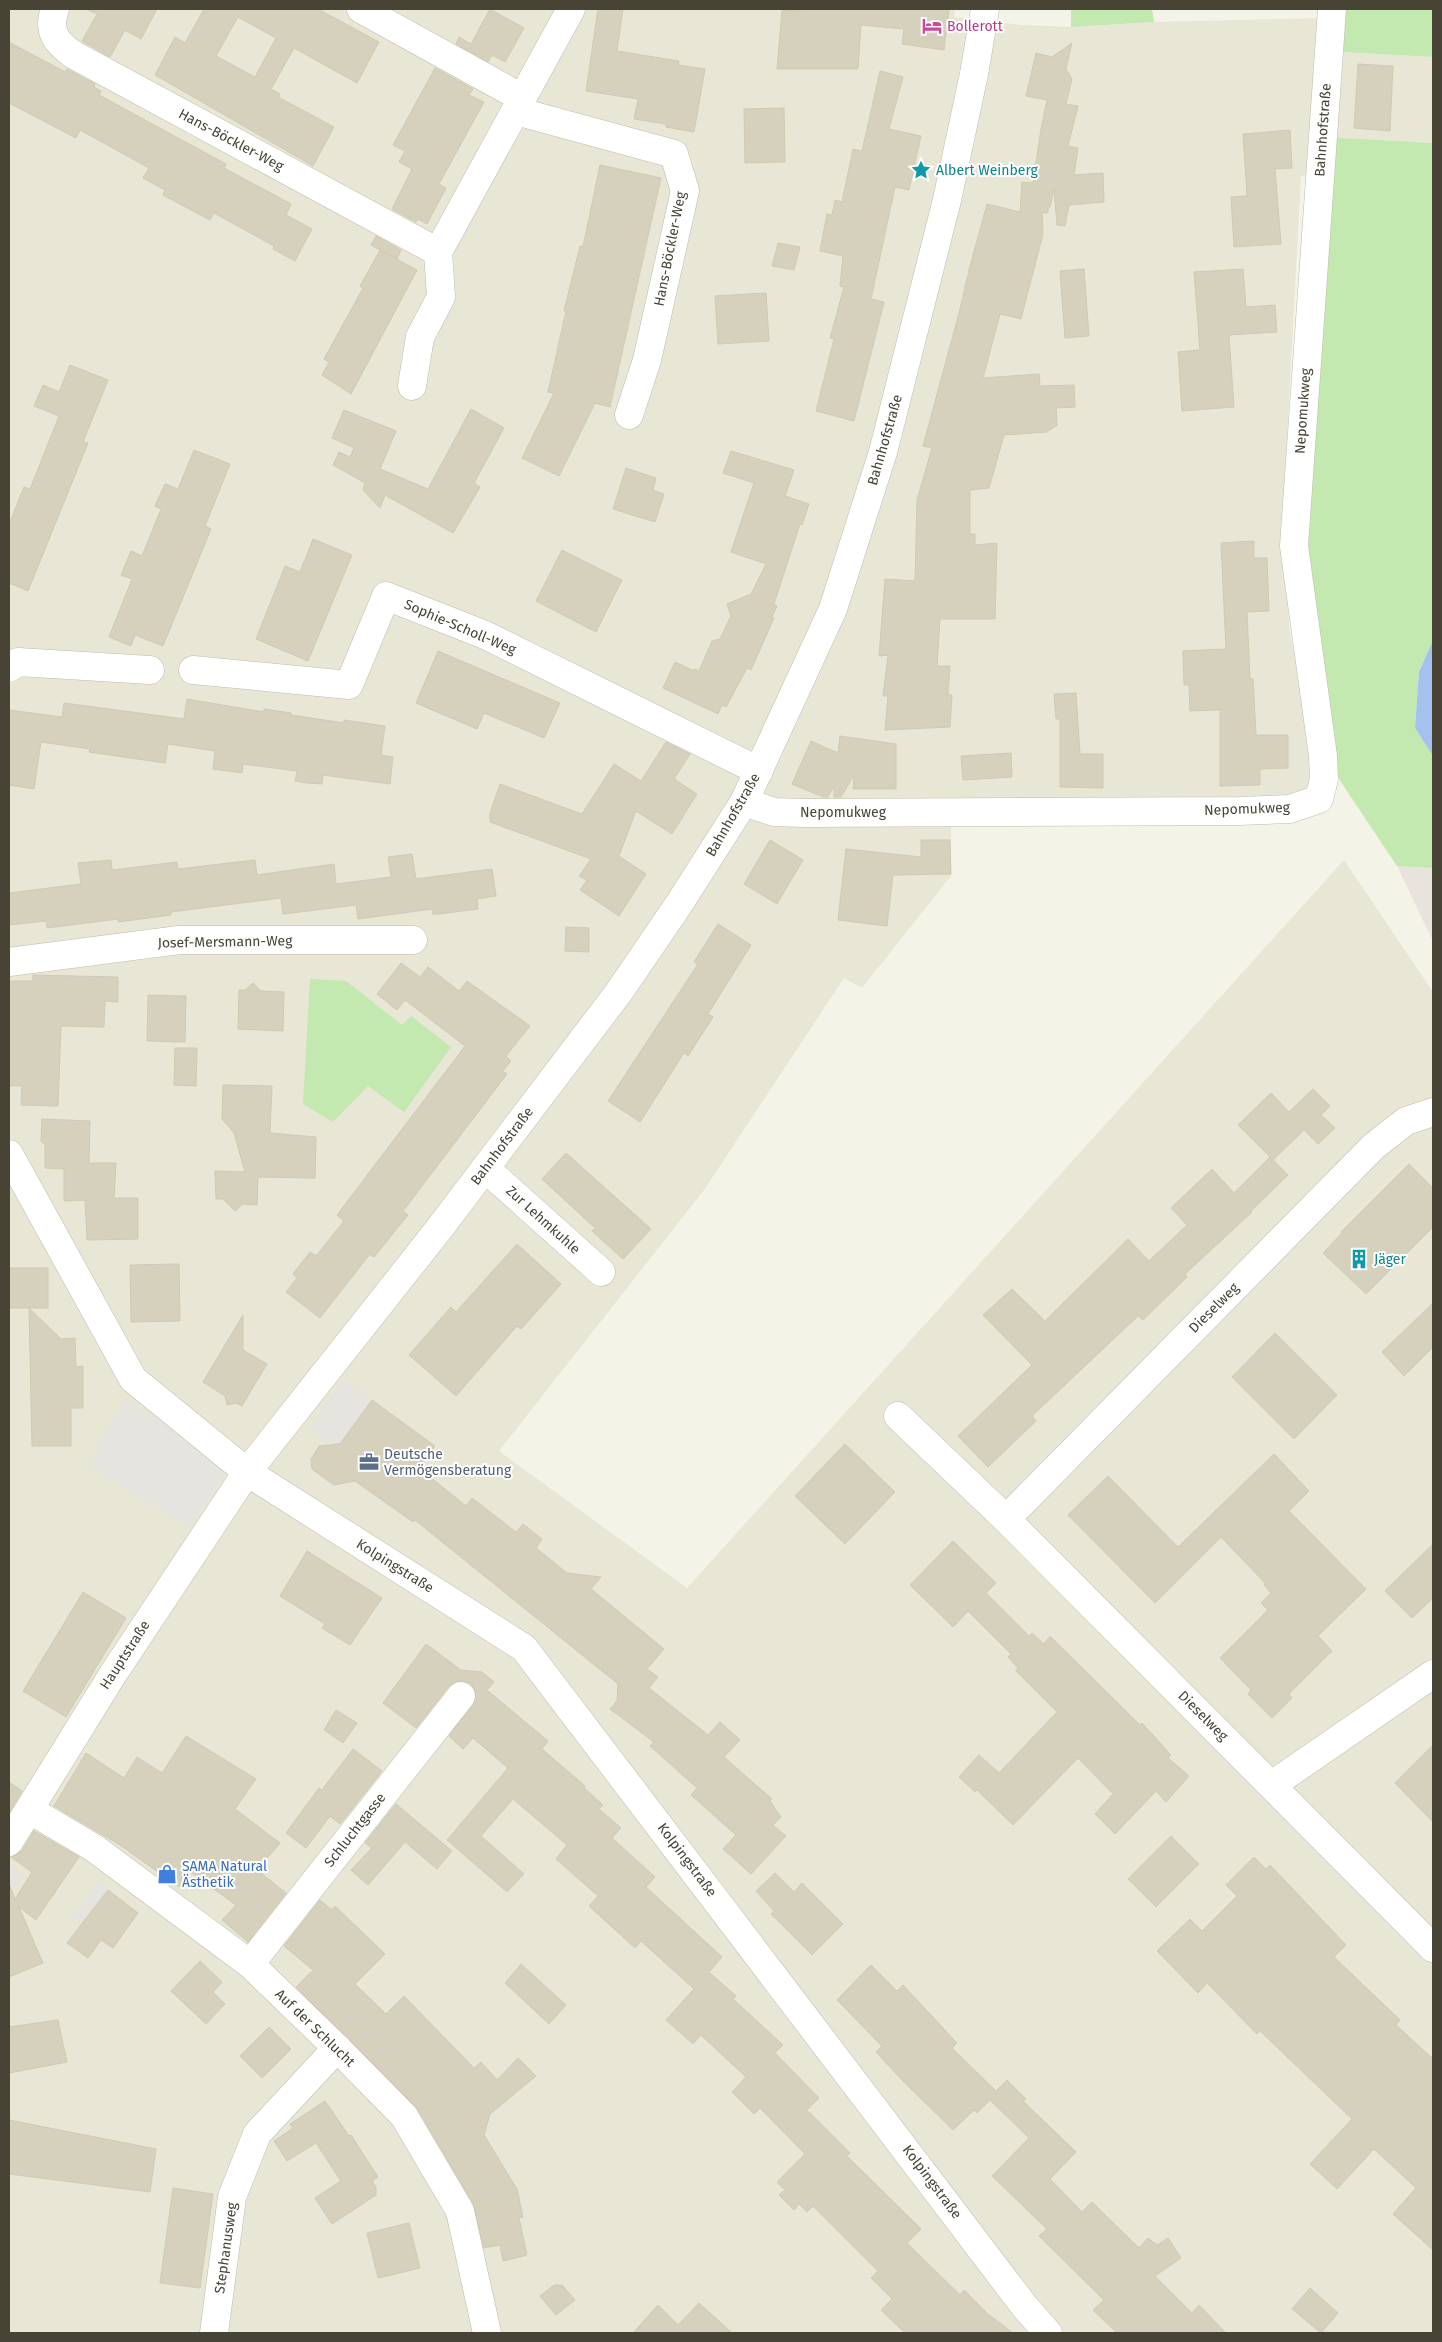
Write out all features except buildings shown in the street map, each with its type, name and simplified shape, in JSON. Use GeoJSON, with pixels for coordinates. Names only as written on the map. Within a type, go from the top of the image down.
{"type":"FeatureCollection","features":[{"type":"Feature","properties":{"kind":"street","name":"Hans-Böckler-Weg"},"geometry":{"type":"LineString","coordinates":[[55,9],[53,31],[60,46],[74,55],[438,252]]}},
{"type":"Feature","properties":{"kind":"street","name":"Hans-Böckler-Weg"},"geometry":{"type":"LineString","coordinates":[[361,9],[519,104],[674,154],[685,191],[647,360],[629,415]]}},
{"type":"Feature","properties":{"kind":"street"},"geometry":{"type":"LineString","coordinates":[[412,386],[420,337],[441,297],[438,252],[571,9]]}},
{"type":"Feature","properties":{"kind":"street","name":"Bahnhofstraße"},"geometry":{"type":"LineString","coordinates":[[247,1472],[485,1168],[619,992],[744,802],[832,609],[883,452],[946,200],[974,74],[986,9]]}},
{"type":"Feature","properties":{"kind":"street","name":"Bahnhofstraße"},"geometry":{"type":"LineString","coordinates":[[1314,251],[1332,9]]}},
{"type":"Feature","properties":{"kind":"street","name":"Nepomukweg"},"geometry":{"type":"LineString","coordinates":[[744,802],[774,812],[802,813],[1250,811],[1290,809],[1320,799],[1324,779],[1323,756],[1294,546],[1314,251]]}},
{"type":"Feature","properties":{"kind":"street","name":"Sophie-Scholl-Weg"},"geometry":{"type":"LineString","coordinates":[[193,670],[348,686],[386,596],[485,635],[759,770]]}},
{"type":"Feature","properties":{"kind":"street"},"geometry":{"type":"LineString","coordinates":[[9,668],[18,662],[150,670]]}},
{"type":"Feature","properties":{"kind":"street","name":"Josef-Mersmann-Weg"},"geometry":{"type":"LineString","coordinates":[[9,962],[179,940],[414,940]]}},
{"type":"Feature","properties":{"kind":"street","name":"Dieselweg"},"geometry":{"type":"LineString","coordinates":[[1006,1519],[1374,1146],[1406,1121],[1433,1112]]}},
{"type":"Feature","properties":{"kind":"street"},"geometry":{"type":"LineString","coordinates":[[9,1154],[133,1379],[247,1472]]}},
{"type":"Feature","properties":{"kind":"street","name":"Zur Lehmkuhle"},"geometry":{"type":"LineString","coordinates":[[485,1168],[601,1272]]}},
{"type":"Feature","properties":{"kind":"street","name":"Dieselweg"},"geometry":{"type":"LineString","coordinates":[[898,1416],[1006,1519],[1433,1948]]}},
{"type":"Feature","properties":{"kind":"street","name":"Hauptstraße"},"geometry":{"type":"LineString","coordinates":[[9,1842],[113,1674],[247,1472]]}},
{"type":"Feature","properties":{"kind":"street","name":"Kolpingstraße"},"geometry":{"type":"LineString","coordinates":[[247,1472],[524,1648],[1025,2307],[1048,2333]]}},
{"type":"Feature","properties":{"kind":"street"},"geometry":{"type":"LineString","coordinates":[[1272,1785],[1433,1674]]}},
{"type":"Feature","properties":{"kind":"street","name":"Schluchtgasse"},"geometry":{"type":"LineString","coordinates":[[250,1964],[461,1696]]}},
{"type":"Feature","properties":{"kind":"street","name":"Auf der Schlucht"},"geometry":{"type":"LineString","coordinates":[[30,1810],[94,1848],[250,1964],[404,2116],[460,2211],[486,2333]]}},
{"type":"Feature","properties":{"kind":"street","name":"Stephanusweg"},"geometry":{"type":"LineString","coordinates":[[214,2333],[232,2197],[257,2134],[337,2048]]}},
{"type":"Feature","properties":{"kind":"shaded area"},"geometry":{"type":"Polygon","coordinates":[[[9,9],[955,9],[954,17],[1022,25],[1071,27],[1154,22],[1322,18],[1341,52],[1433,57],[1433,143],[1325,137],[1322,174],[1301,176],[1283,511],[1289,627],[1315,761],[1313,775],[1308,786],[1300,793],[1286,797],[951,801],[951,876],[862,988],[844,978],[704,1190],[499,1451],[687,1588],[1344,860],[1433,992],[1433,2333],[9,2333],[9,9]]]}},
{"type":"Feature","properties":{"kind":"shaded area"},"geometry":{"type":"Polygon","coordinates":[[[1397,866],[1433,868],[1433,941],[1397,866]]]}},
{"type":"Feature","properties":{"kind":"shaded area"},"geometry":{"type":"Polygon","coordinates":[[[343,1380],[372,1400],[336,1450],[310,1429],[343,1380]]]}},
{"type":"Feature","properties":{"kind":"shaded area"},"geometry":{"type":"Polygon","coordinates":[[[126,1399],[229,1467],[191,1528],[86,1464],[126,1399]]]}},
{"type":"Feature","properties":{"kind":"shaded area"},"geometry":{"type":"Polygon","coordinates":[[[9,1865],[23,1876],[9,1896],[9,1865]]]}},
{"type":"Feature","properties":{"kind":"shaded area"},"geometry":{"type":"Polygon","coordinates":[[[98,1882],[107,1889],[82,1923],[73,1917],[98,1882]]]}},
{"type":"Feature","properties":{"kind":"green space"},"geometry":{"type":"Polygon","coordinates":[[[1071,9],[1152,9],[1154,22],[1071,27],[1071,9]]]}},
{"type":"Feature","properties":{"kind":"green space"},"geometry":{"type":"Polygon","coordinates":[[[1327,9],[1433,9],[1433,57],[1341,52],[1327,9]]]}},
{"type":"Feature","properties":{"kind":"green space"},"geometry":{"type":"Polygon","coordinates":[[[1325,137],[1433,143],[1433,640],[1419,672],[1415,728],[1433,756],[1433,868],[1397,866],[1337,776],[1283,511],[1325,137]]]}},
{"type":"Feature","properties":{"kind":"green space"},"geometry":{"type":"Polygon","coordinates":[[[310,979],[346,981],[402,1025],[411,1016],[451,1047],[404,1112],[368,1086],[333,1122],[303,1104],[310,979]]]}},
{"type":"Feature","properties":{"kind":"water"},"geometry":{"type":"Polygon","coordinates":[[[1433,640],[1433,756],[1415,728],[1419,672],[1433,640]]]}},
{"type":"Feature","properties":{"kind":"place","name":"Bollerott"},"geometry":{"type":"Point","coordinates":[932,26]}},
{"type":"Feature","properties":{"kind":"place","name":"Albert Weinberg"},"geometry":{"type":"Point","coordinates":[921,170]}},
{"type":"Feature","properties":{"kind":"place","name":"Jäger"},"geometry":{"type":"Point","coordinates":[1359,1259]}},
{"type":"Feature","properties":{"kind":"place","name":"Deutsche Vermögensberatung"},"geometry":{"type":"Point","coordinates":[369,1462]}},
{"type":"Feature","properties":{"kind":"place","name":"SAMA Natural Ästhetik"},"geometry":{"type":"Point","coordinates":[167,1874]}}]}
